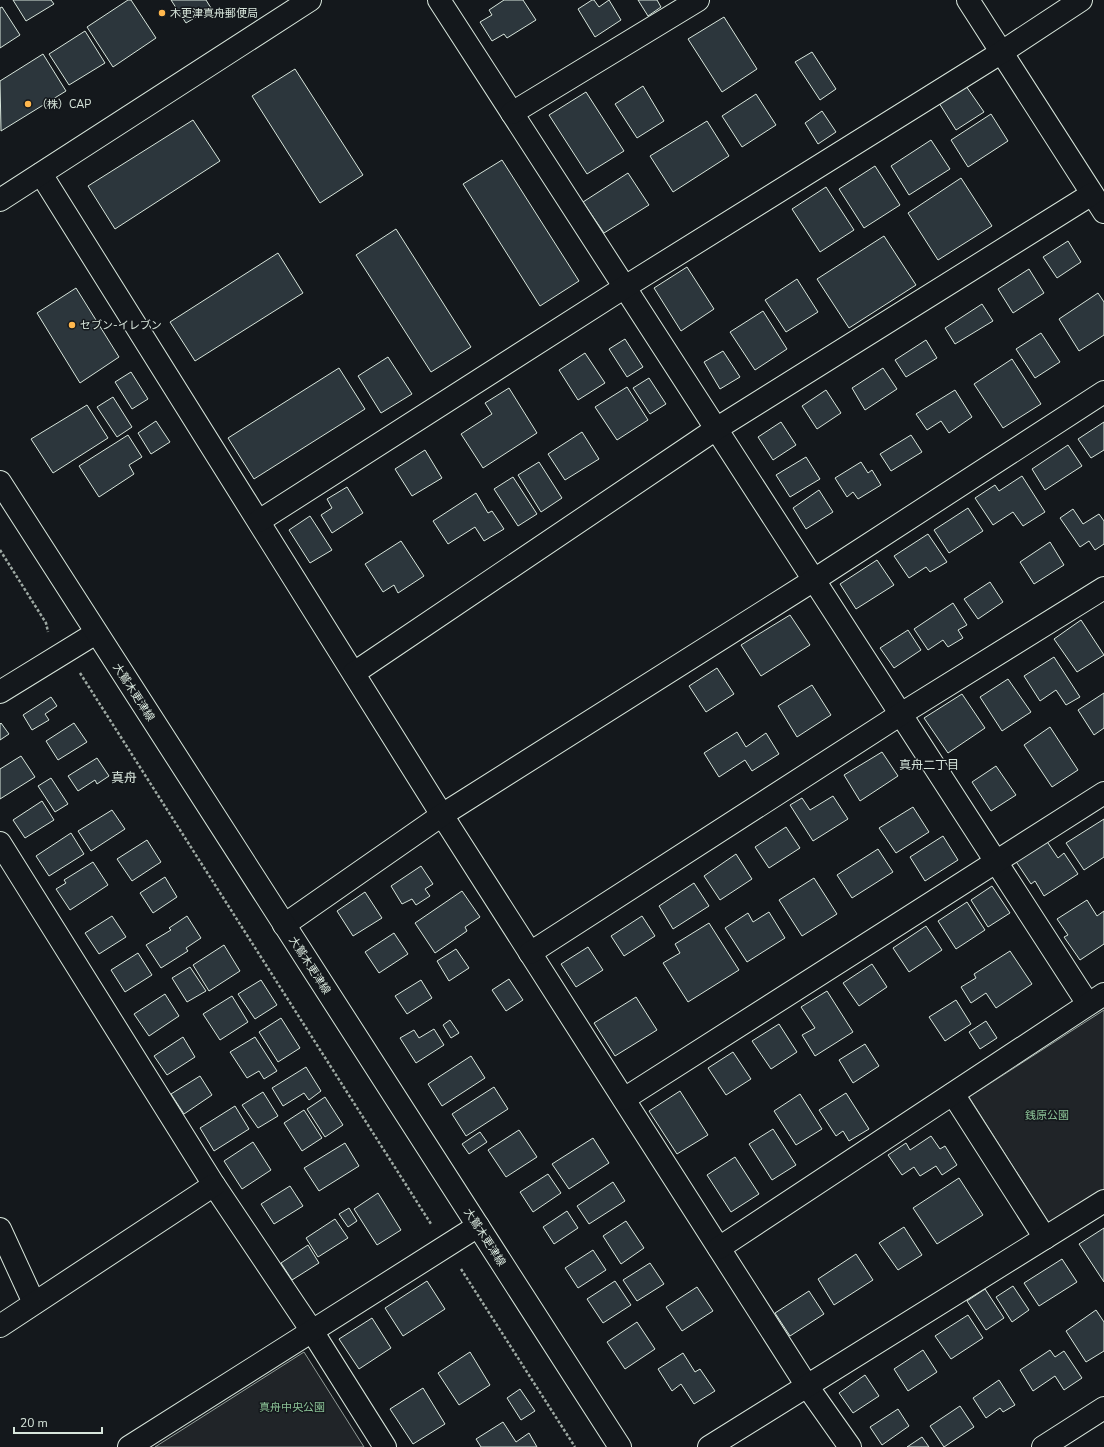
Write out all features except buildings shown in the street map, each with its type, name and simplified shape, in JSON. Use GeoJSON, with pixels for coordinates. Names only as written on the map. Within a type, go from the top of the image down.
{"type":"FeatureCollection","features":[{"type":"Feature","properties":{"kind":"street"},"geometry":{"type":"LineString","coordinates":[[0,200],[310,0]]}},
{"type":"Feature","properties":{"kind":"street"},"geometry":{"type":"LineString","coordinates":[[439,0],[997,862],[1096,999],[719,1248]]}},
{"type":"Feature","properties":{"kind":"street"},"geometry":{"type":"LineString","coordinates":[[512,113],[698,0]]}},
{"type":"Feature","properties":{"kind":"street"},"geometry":{"type":"LineString","coordinates":[[968,0],[1104,212]]}},
{"type":"Feature","properties":{"kind":"street"},"geometry":{"type":"LineString","coordinates":[[259,521],[626,287],[1002,52],[1080,0]]}},
{"type":"Feature","properties":{"kind":"street"},"geometry":{"type":"LineString","coordinates":[[41,174],[442,815],[807,1386],[850,1447]]}},
{"type":"Feature","properties":{"kind":"street"},"geometry":{"type":"LineString","coordinates":[[354,674],[716,429],[1092,194]]}},
{"type":"Feature","properties":{"kind":"street"},"geometry":{"type":"LineString","coordinates":[[284,925],[442,815],[814,580],[1104,392]]}},
{"type":"Feature","properties":{"kind":"street","name":"大鷲木更津線"},"geometry":{"type":"LineString","coordinates":[[0,482],[620,1447]]}},
{"type":"Feature","properties":{"kind":"street"},"geometry":{"type":"LineString","coordinates":[[530,953],[901,714],[1104,588]]}},
{"type":"Feature","properties":{"kind":"street"},"geometry":{"type":"LineString","coordinates":[[0,692],[96,633]]}},
{"type":"Feature","properties":{"kind":"street"},"geometry":{"type":"LineString","coordinates":[[624,1099],[1104,794]]}},
{"type":"Feature","properties":{"kind":"street"},"geometry":{"type":"LineString","coordinates":[[0,844],[214,1185],[312,1331],[385,1447]]}},
{"type":"Feature","properties":{"kind":"street"},"geometry":{"type":"LineString","coordinates":[[953,1094],[1045,1238]]}},
{"type":"Feature","properties":{"kind":"street"},"geometry":{"type":"LineString","coordinates":[[0,1326],[214,1185]]}},
{"type":"Feature","properties":{"kind":"street"},"geometry":{"type":"LineString","coordinates":[[709,1447],[1104,1201]]}},
{"type":"Feature","properties":{"kind":"street"},"geometry":{"type":"LineString","coordinates":[[129,1447],[478,1226]]}},
{"type":"Feature","properties":{"kind":"street"},"geometry":{"type":"LineString","coordinates":[[0,1229],[34,1303]]}},
{"type":"Feature","properties":{"kind":"street"},"geometry":{"type":"LineString","coordinates":[[1043,1447],[1104,1408]]}},
{"type":"Feature","properties":{"kind":"path"},"geometry":{"type":"LineString","coordinates":[[0,550],[46,623],[48,633]]}},
{"type":"Feature","properties":{"kind":"path"},"geometry":{"type":"LineString","coordinates":[[80,672],[434,1227]]}},
{"type":"Feature","properties":{"kind":"path"},"geometry":{"type":"LineString","coordinates":[[460,1267],[575,1447]]}},
{"type":"Feature","properties":{"kind":"green space","name":"銭原公園"},"geometry":{"type":"Polygon","coordinates":[[[1104,1010],[1104,1191],[1050,1225],[969,1097],[1104,1010]]]}},
{"type":"Feature","properties":{"kind":"green space","name":"真舟中央公園"},"geometry":{"type":"Polygon","coordinates":[[[304,1352],[364,1447],[155,1447],[304,1352]]]}},
{"type":"Feature","properties":{"kind":"place","name":"木更津真舟郵便局"},"geometry":{"type":"Point","coordinates":[162,13]}},
{"type":"Feature","properties":{"kind":"place","name":"（株）CAP"},"geometry":{"type":"Point","coordinates":[28,104]}},
{"type":"Feature","properties":{"kind":"place","name":"セブン-イレブン"},"geometry":{"type":"Point","coordinates":[72,325]}},
{"type":"Feature","properties":{"kind":"district","name":"真舟二丁目"},"geometry":{"type":"Point","coordinates":[929,765]}},
{"type":"Feature","properties":{"kind":"district","name":"真舟"},"geometry":{"type":"Point","coordinates":[124,777]}}]}
